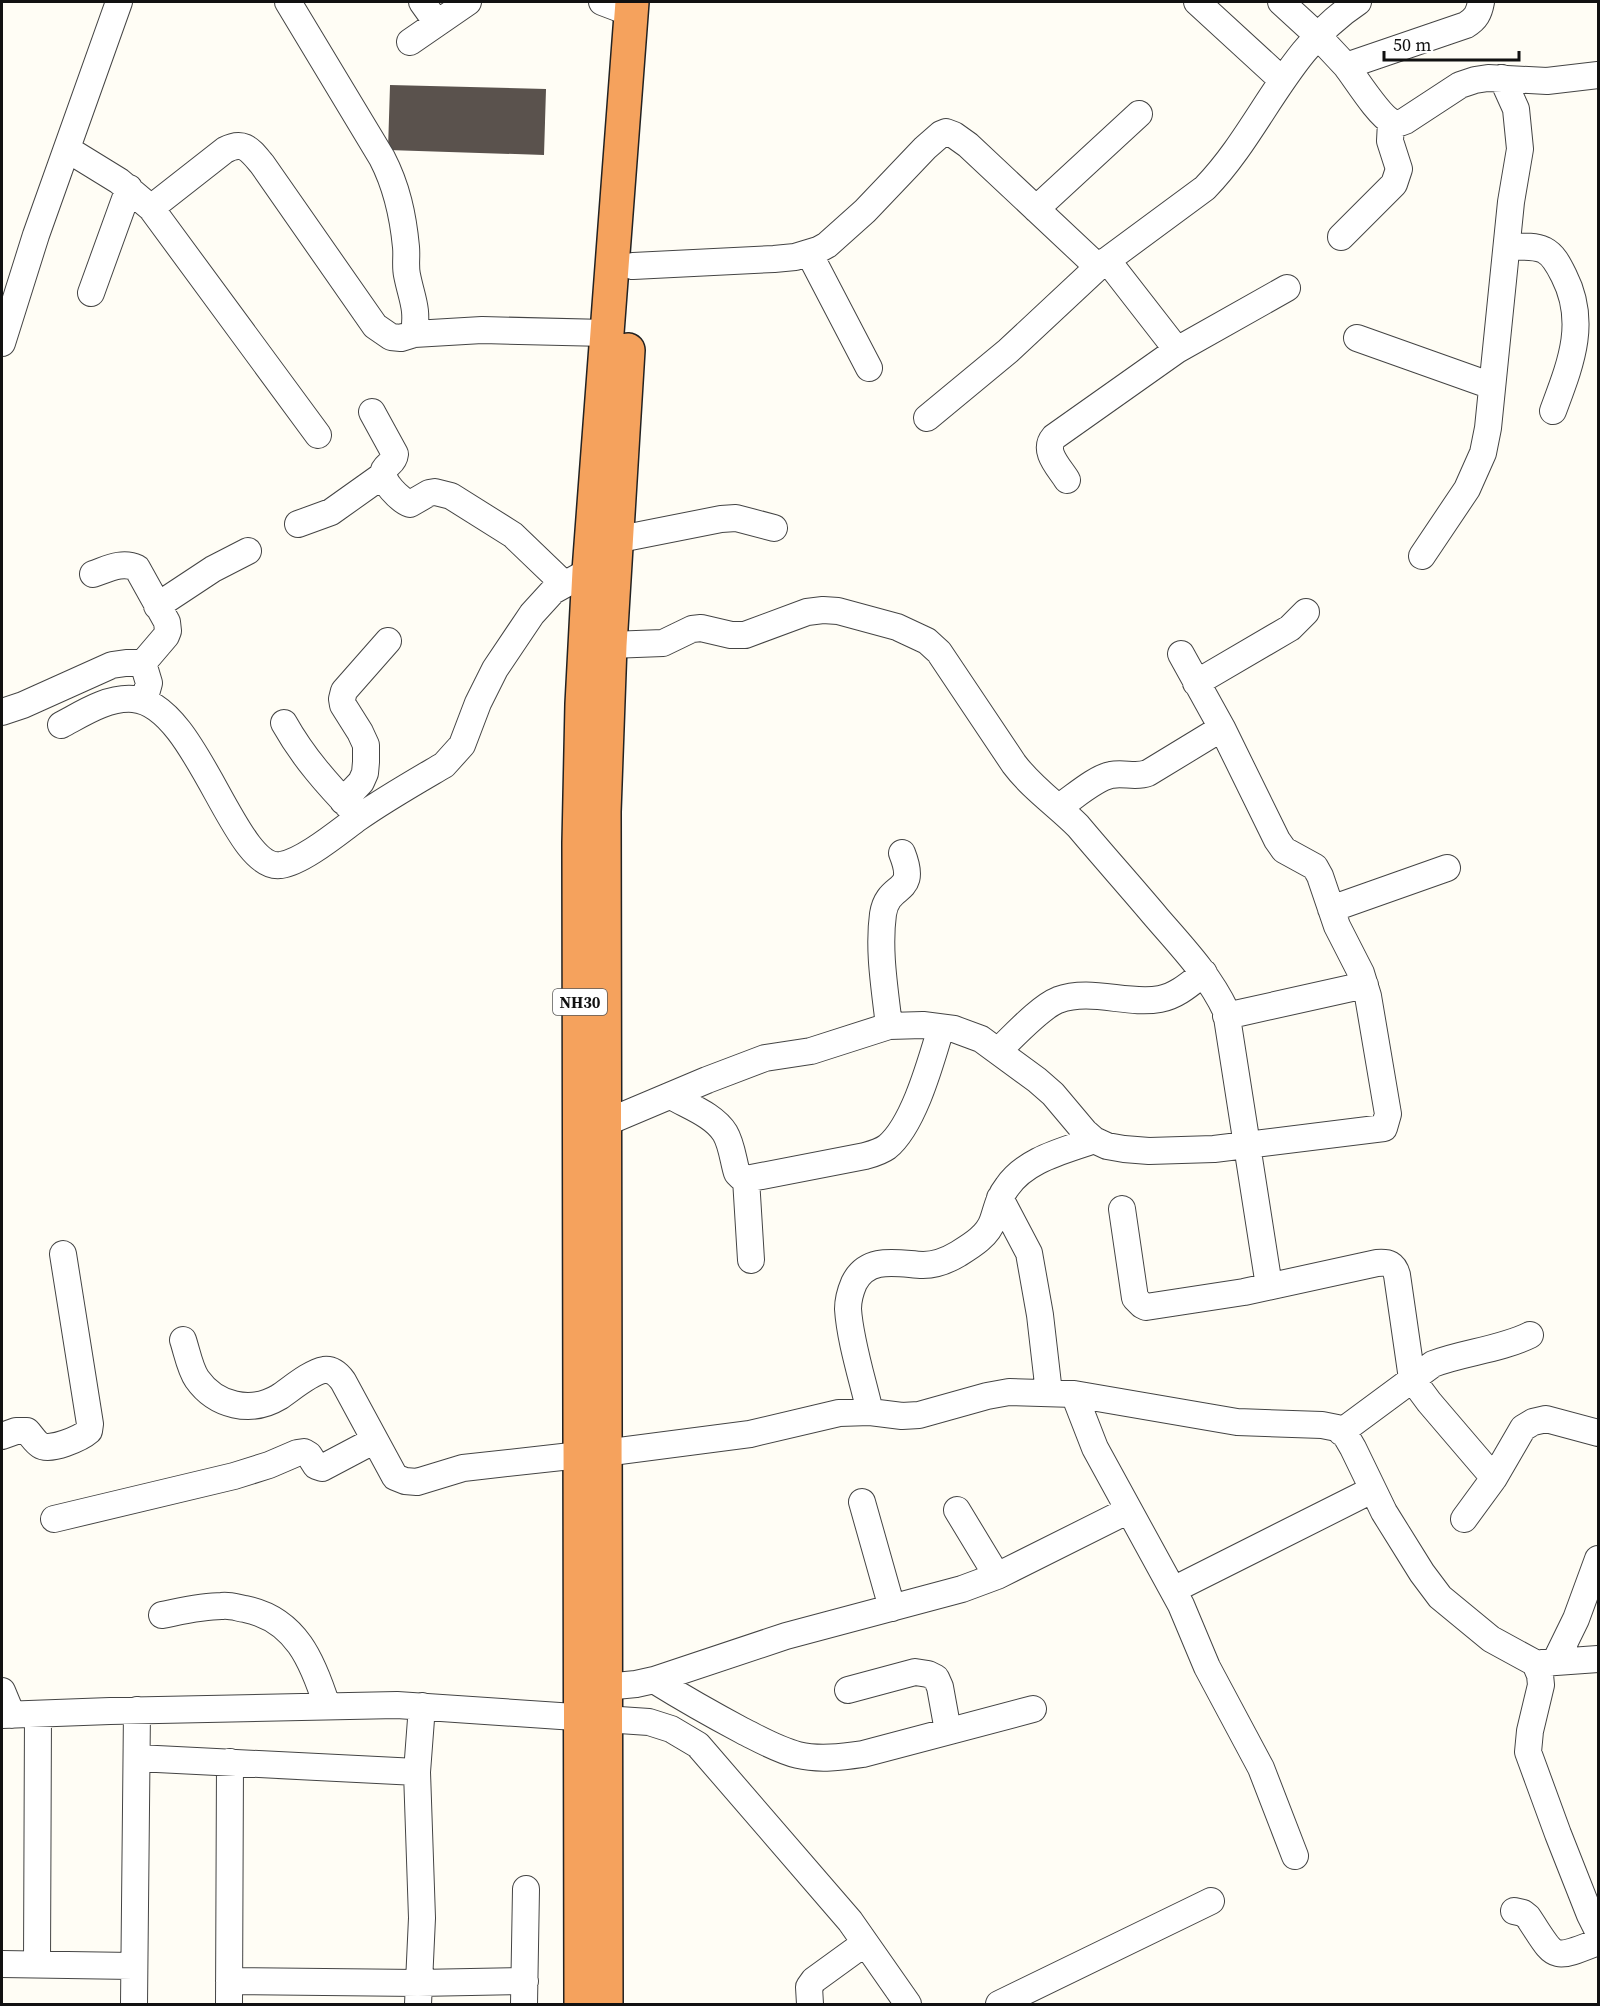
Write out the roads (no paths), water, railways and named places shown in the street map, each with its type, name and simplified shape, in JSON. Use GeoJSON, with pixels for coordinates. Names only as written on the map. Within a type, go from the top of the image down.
{"type":"FeatureCollection","features":[{"type":"Feature","properties":{"kind":"highway","name":"NH30"},"geometry":{"type":"LineString","coordinates":[[606,2004],[607,1889],[593,1718],[605,1687],[592,1454],[605,1123],[604,812],[615,540],[633,266],[630,4]]}},
{"type":"Feature","properties":{"kind":"highway","name":"NH30"},"geometry":{"type":"LineString","coordinates":[[581,2004],[593,1718],[592,1454],[579,843],[582,704],[576,577],[606,333],[626,90],[630,4]]}},
{"type":"Feature","properties":{"kind":"street"},"geometry":{"type":"LineString","coordinates":[[2,343],[36,235],[119,2]]}},
{"type":"Feature","properties":{"kind":"street"},"geometry":{"type":"LineString","coordinates":[[288,2],[396,185],[405,239],[407,275],[415,304],[414,334]]}},
{"type":"Feature","properties":{"kind":"street"},"geometry":{"type":"LineString","coordinates":[[422,2],[437,23]]}},
{"type":"Feature","properties":{"kind":"street"},"geometry":{"type":"LineString","coordinates":[[410,42],[468,2]]}},
{"type":"Feature","properties":{"kind":"street"},"geometry":{"type":"LineString","coordinates":[[1197,2],[1282,80]]}},
{"type":"Feature","properties":{"kind":"street"},"geometry":{"type":"LineString","coordinates":[[1281,2],[1347,66],[1383,115],[1391,122],[1398,124],[1460,86],[1474,80],[1502,78],[1547,81],[1599,75]]}},
{"type":"Feature","properties":{"kind":"street"},"geometry":{"type":"LineString","coordinates":[[1347,66],[1466,25],[1473,21],[1479,12],[1481,2]]}},
{"type":"Feature","properties":{"kind":"street"},"geometry":{"type":"LineString","coordinates":[[927,418],[1008,351],[1102,263],[1204,188],[1220,172],[1292,65],[1317,35],[1350,4]]}},
{"type":"Feature","properties":{"kind":"street"},"geometry":{"type":"LineString","coordinates":[[1422,556],[1460,502],[1476,472],[1488,428],[1511,202],[1520,149],[1516,109],[1502,78]]}},
{"type":"Feature","properties":{"kind":"street"},"geometry":{"type":"LineString","coordinates":[[1036,209],[1139,114]]}},
{"type":"Feature","properties":{"kind":"street"},"geometry":{"type":"LineString","coordinates":[[1341,237],[1394,184],[1399,169],[1391,150],[1389,135],[1391,122]]}},
{"type":"Feature","properties":{"kind":"street"},"geometry":{"type":"LineString","coordinates":[[633,266],[774,259],[809,253],[826,245],[856,219],[925,148],[946,132],[968,145],[1036,209],[1102,263],[1177,350]]}},
{"type":"Feature","properties":{"kind":"street"},"geometry":{"type":"LineString","coordinates":[[151,208],[225,150],[233,145],[243,146],[250,150],[262,164],[375,326],[391,338],[414,334],[482,330],[606,333]]}},
{"type":"Feature","properties":{"kind":"street"},"geometry":{"type":"LineString","coordinates":[[67,149],[101,168],[129,188],[151,208],[318,435]]}},
{"type":"Feature","properties":{"kind":"street"},"geometry":{"type":"LineString","coordinates":[[91,293],[129,188]]}},
{"type":"Feature","properties":{"kind":"street"},"geometry":{"type":"LineString","coordinates":[[1507,247],[1534,248],[1550,254],[1557,262],[1574,304],[1576,322],[1572,359],[1553,411]]}},
{"type":"Feature","properties":{"kind":"street"},"geometry":{"type":"LineString","coordinates":[[809,253],[869,368]]}},
{"type":"Feature","properties":{"kind":"street"},"geometry":{"type":"LineString","coordinates":[[1067,480],[1048,450],[1049,443],[1054,437],[1177,350],[1287,288]]}},
{"type":"Feature","properties":{"kind":"street"},"geometry":{"type":"LineString","coordinates":[[1357,338],[1492,386]]}},
{"type":"Feature","properties":{"kind":"street"},"geometry":{"type":"LineString","coordinates":[[298,524],[331,512],[383,475],[385,468],[394,461],[395,454],[372,412]]}},
{"type":"Feature","properties":{"kind":"street"},"geometry":{"type":"LineString","coordinates":[[351,809],[444,765],[455,754],[462,745],[482,694],[518,633],[553,591],[576,577],[451,496],[435,492],[410,504],[406,503],[401,500],[383,475]]}},
{"type":"Feature","properties":{"kind":"street"},"geometry":{"type":"LineString","coordinates":[[615,540],[721,519],[736,518],[774,528]]}},
{"type":"Feature","properties":{"kind":"street"},"geometry":{"type":"LineString","coordinates":[[156,606],[213,568],[248,551]]}},
{"type":"Feature","properties":{"kind":"street"},"geometry":{"type":"LineString","coordinates":[[2,712],[23,705],[112,665],[143,663],[168,631],[167,622],[156,606],[137,568],[120,565],[93,574]]}},
{"type":"Feature","properties":{"kind":"street"},"geometry":{"type":"LineString","coordinates":[[610,645],[663,644],[692,629],[701,628],[731,635],[745,635],[807,612],[823,610],[837,611],[897,627],[927,641],[939,651],[1027,782],[1059,807],[1085,835],[1204,974],[1220,999],[1226,1016],[1269,1286]]}},
{"type":"Feature","properties":{"kind":"street"},"geometry":{"type":"LineString","coordinates":[[1196,683],[1290,628],[1306,612]]}},
{"type":"Feature","properties":{"kind":"street"},"geometry":{"type":"LineString","coordinates":[[61,725],[110,701],[131,699],[144,701],[167,716],[184,736],[213,788],[255,854],[271,866],[282,865],[296,859],[339,832],[351,809],[366,762],[366,745],[343,705],[342,699],[344,691],[388,641]]}},
{"type":"Feature","properties":{"kind":"street"},"geometry":{"type":"LineString","coordinates":[[605,1123],[765,1058],[811,1051],[889,1026],[923,1025],[954,1029],[981,1039],[1053,1094],[1094,1140],[1124,1149],[1149,1151],[1214,1149],[1384,1128],[1388,1114],[1365,985],[1331,909],[1320,876],[1315,867],[1284,850],[1277,840],[1222,728],[1181,654]]}},
{"type":"Feature","properties":{"kind":"street"},"geometry":{"type":"LineString","coordinates":[[143,663],[149,683],[144,701]]}},
{"type":"Feature","properties":{"kind":"street"},"geometry":{"type":"LineString","coordinates":[[284,723],[313,767],[351,809]]}},
{"type":"Feature","properties":{"kind":"street"},"geometry":{"type":"LineString","coordinates":[[1059,807],[1112,774],[1140,776],[1148,773],[1222,728]]}},
{"type":"Feature","properties":{"kind":"street"},"geometry":{"type":"LineString","coordinates":[[889,1026],[881,952],[884,912],[888,901],[907,880],[908,874],[902,853]]}},
{"type":"Feature","properties":{"kind":"street"},"geometry":{"type":"LineString","coordinates":[[1331,909],[1448,868]]}},
{"type":"Feature","properties":{"kind":"street"},"geometry":{"type":"LineString","coordinates":[[998,1051],[1044,1009],[1060,999],[1091,996],[1161,999],[1182,989],[1204,974]]}},
{"type":"Feature","properties":{"kind":"street"},"geometry":{"type":"LineString","coordinates":[[1226,1016],[1365,985]]}},
{"type":"Feature","properties":{"kind":"street"},"geometry":{"type":"LineString","coordinates":[[671,1096],[706,1116],[721,1128],[729,1141],[737,1173],[746,1179],[865,1156],[887,1147],[897,1136],[919,1095],[941,1028]]}},
{"type":"Feature","properties":{"kind":"street"},"geometry":{"type":"LineString","coordinates":[[870,1412],[848,1308],[853,1285],[859,1274],[872,1265],[906,1263],[925,1265],[954,1257],[987,1232],[993,1222],[1000,1198],[1008,1185],[1020,1173],[1038,1161],[1094,1140]]}},
{"type":"Feature","properties":{"kind":"street"},"geometry":{"type":"LineString","coordinates":[[746,1179],[751,1260]]}},
{"type":"Feature","properties":{"kind":"street"},"geometry":{"type":"LineString","coordinates":[[1000,1198],[1029,1253],[1040,1315],[1049,1393]]}},
{"type":"Feature","properties":{"kind":"street"},"geometry":{"type":"LineString","coordinates":[[1122,1209],[1135,1298],[1142,1305],[1152,1306],[1244,1292],[1377,1263],[1391,1264],[1397,1275],[1412,1378],[1429,1402],[1494,1478]]}},
{"type":"Feature","properties":{"kind":"street"},"geometry":{"type":"LineString","coordinates":[[2,1436],[16,1431],[27,1431],[41,1446],[48,1448],[77,1438],[89,1431],[90,1424],[63,1254]]}},
{"type":"Feature","properties":{"kind":"street"},"geometry":{"type":"LineString","coordinates":[[1341,1432],[1433,1364],[1448,1358],[1515,1342],[1530,1335]]}},
{"type":"Feature","properties":{"kind":"street"},"geometry":{"type":"LineString","coordinates":[[183,1340],[196,1378],[213,1397],[230,1404],[246,1406],[261,1404],[276,1399],[316,1373],[330,1371],[338,1374],[395,1477],[417,1482],[463,1468],[750,1434],[839,1413],[919,1415],[1009,1392],[1074,1394],[1237,1422],[1322,1425],[1337,1428],[1353,1448],[1372,1490],[1422,1573],[1440,1597],[1491,1639],[1545,1662],[1599,1659]]}},
{"type":"Feature","properties":{"kind":"street"},"geometry":{"type":"LineString","coordinates":[[1074,1394],[1095,1448],[1173,1590],[1207,1667],[1261,1768],[1295,1856]]}},
{"type":"Feature","properties":{"kind":"street"},"geometry":{"type":"LineString","coordinates":[[1464,1519],[1494,1478],[1523,1428],[1538,1419],[1546,1419],[1599,1433]]}},
{"type":"Feature","properties":{"kind":"street"},"geometry":{"type":"LineString","coordinates":[[54,1519],[234,1476],[270,1465],[297,1453],[304,1452],[309,1455],[316,1466],[327,1467],[375,1440]]}},
{"type":"Feature","properties":{"kind":"street"},"geometry":{"type":"LineString","coordinates":[[1173,1590],[1372,1490]]}},
{"type":"Feature","properties":{"kind":"street"},"geometry":{"type":"LineString","coordinates":[[862,1502],[892,1608]]}},
{"type":"Feature","properties":{"kind":"street"},"geometry":{"type":"LineString","coordinates":[[957,1510],[997,1575]]}},
{"type":"Feature","properties":{"kind":"street"},"geometry":{"type":"LineString","coordinates":[[605,1687],[654,1680],[786,1636],[962,1589],[997,1575],[1129,1510]]}},
{"type":"Feature","properties":{"kind":"street"},"geometry":{"type":"LineString","coordinates":[[1599,1559],[1576,1619],[1545,1662],[1540,1675],[1541,1685],[1530,1731],[1528,1752],[1590,1915],[1599,1931]]}},
{"type":"Feature","properties":{"kind":"street"},"geometry":{"type":"LineString","coordinates":[[162,1615],[224,1605],[258,1612],[276,1620],[291,1631],[317,1673],[327,1706]]}},
{"type":"Feature","properties":{"kind":"street"},"geometry":{"type":"LineString","coordinates":[[848,1690],[915,1672],[928,1674],[936,1678],[940,1687],[948,1731]]}},
{"type":"Feature","properties":{"kind":"street"},"geometry":{"type":"LineString","coordinates":[[654,1680],[705,1711],[774,1747],[799,1755],[820,1757],[852,1755],[1033,1708]]}},
{"type":"Feature","properties":{"kind":"street"},"geometry":{"type":"LineString","coordinates":[[2,1691],[7,1715],[138,1710],[422,1706],[649,1722],[671,1729],[698,1745],[850,1921],[908,2004]]}},
{"type":"Feature","properties":{"kind":"street"},"geometry":{"type":"LineString","coordinates":[[418,1994],[422,1918],[417,1772],[422,1706]]}},
{"type":"Feature","properties":{"kind":"street"},"geometry":{"type":"LineString","coordinates":[[133,2004],[138,1710]]}},
{"type":"Feature","properties":{"kind":"street"},"geometry":{"type":"LineString","coordinates":[[37,1964],[38,1713]]}},
{"type":"Feature","properties":{"kind":"street"},"geometry":{"type":"LineString","coordinates":[[137,1758],[417,1772]]}},
{"type":"Feature","properties":{"kind":"street"},"geometry":{"type":"LineString","coordinates":[[230,1762],[229,1993],[524,1993],[526,1889]]}},
{"type":"Feature","properties":{"kind":"street"},"geometry":{"type":"LineString","coordinates":[[999,2004],[1211,1901]]}},
{"type":"Feature","properties":{"kind":"street"},"geometry":{"type":"LineString","coordinates":[[1514,1911],[1528,1917],[1550,1950],[1556,1954],[1568,1954],[1599,1942]]}},
{"type":"Feature","properties":{"kind":"street"},"geometry":{"type":"LineString","coordinates":[[810,2004],[809,1987],[814,1980],[865,1943]]}},
{"type":"Feature","properties":{"kind":"street"},"geometry":{"type":"LineString","coordinates":[[2,1964],[133,1966]]}}]}
